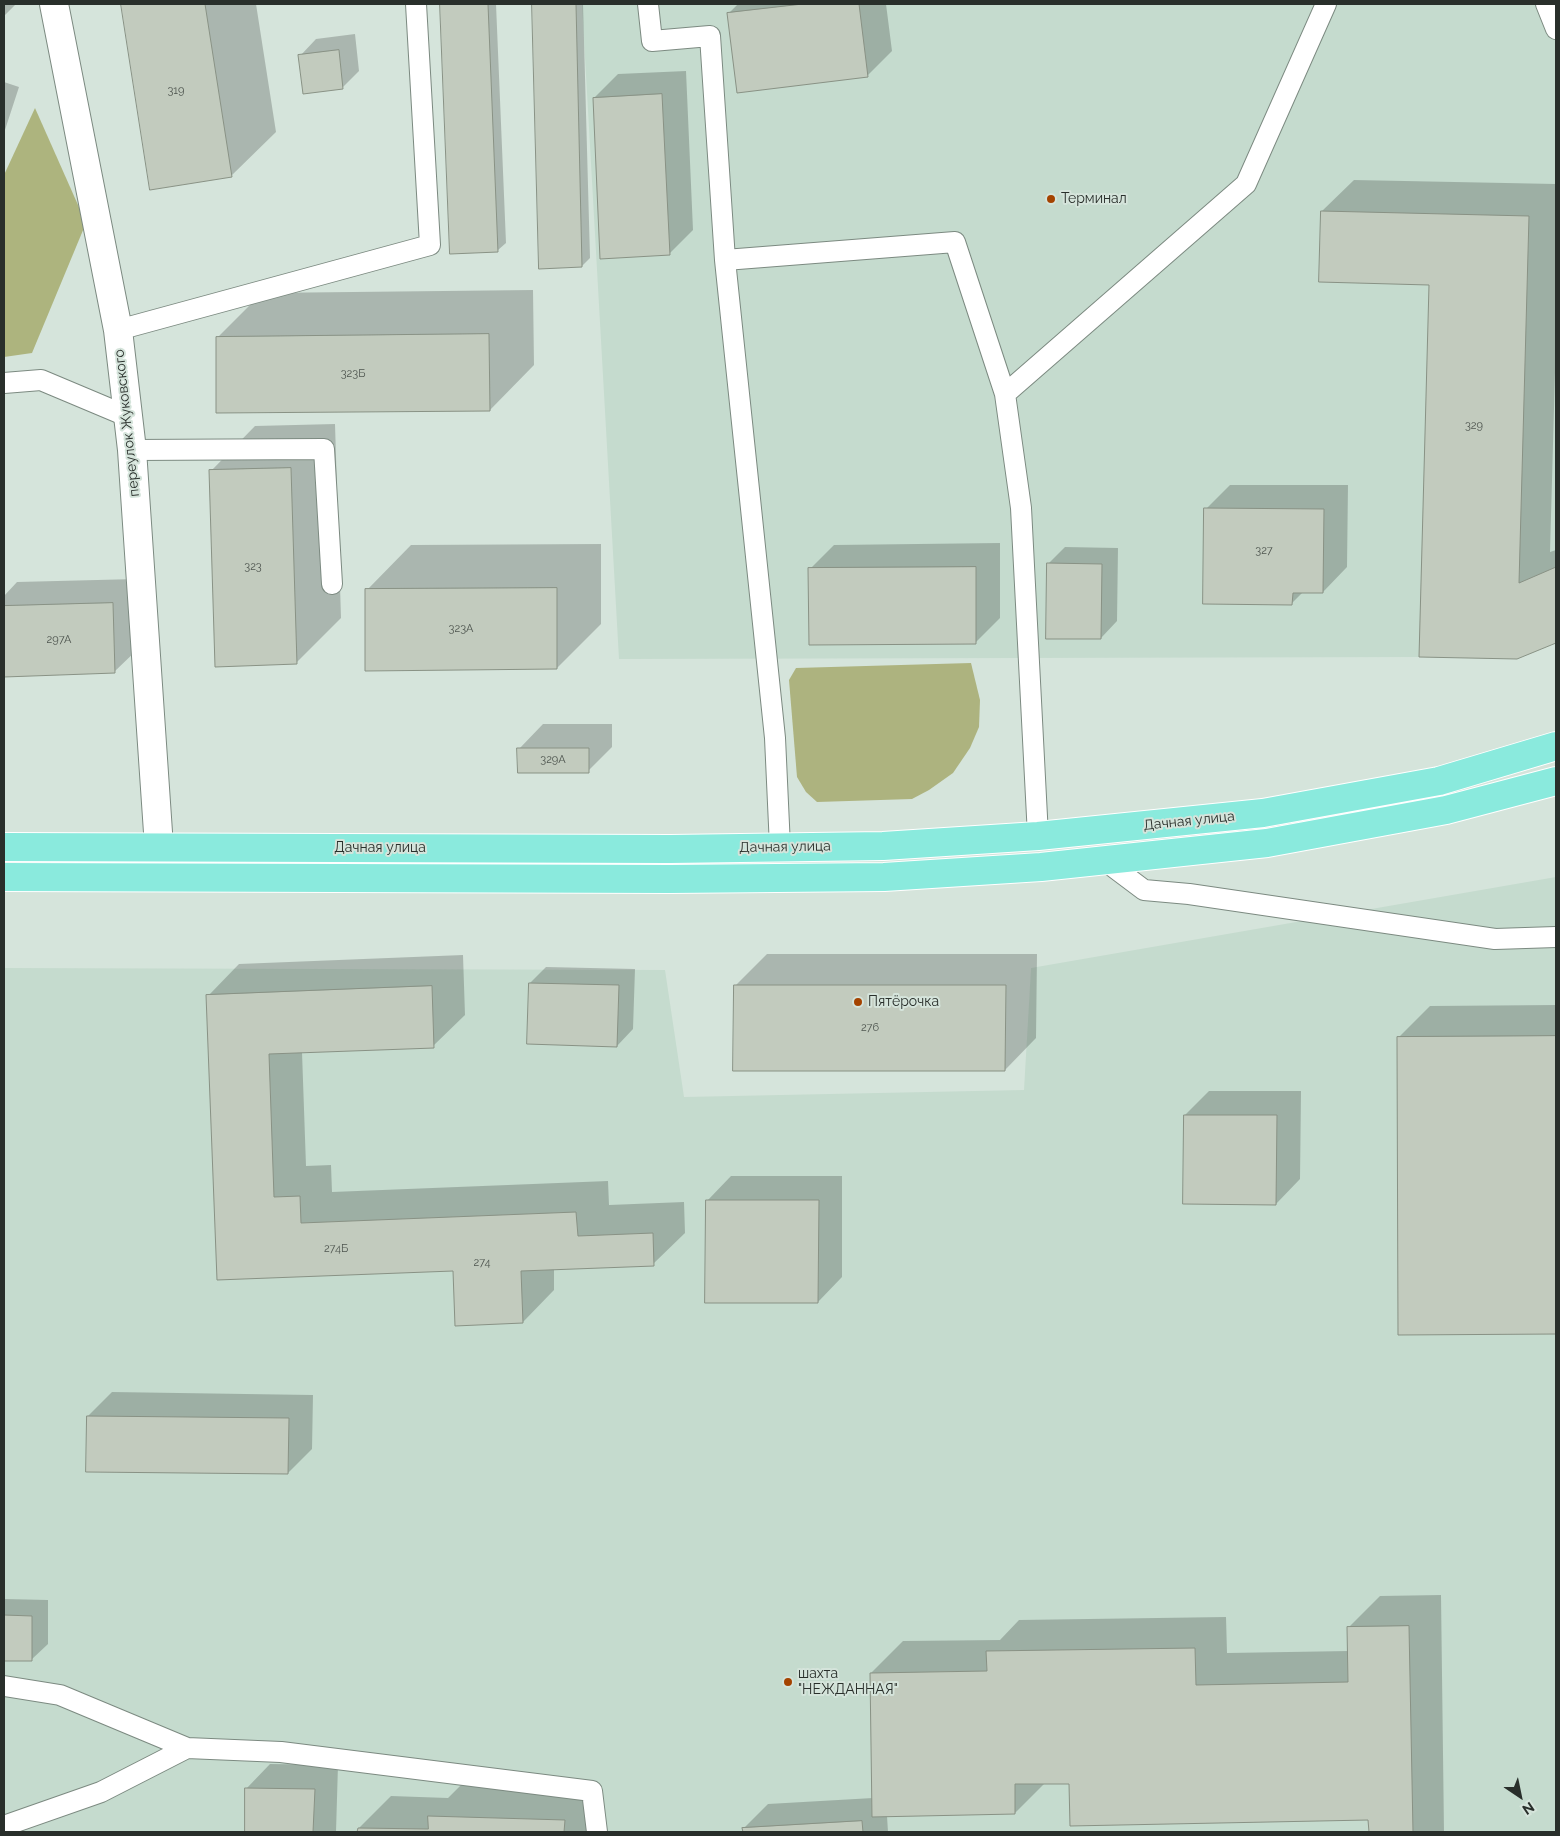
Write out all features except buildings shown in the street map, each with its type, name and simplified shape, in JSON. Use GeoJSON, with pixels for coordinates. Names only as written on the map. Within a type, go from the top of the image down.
{"type":"FeatureCollection","features":[{"type":"Feature","properties":{"kind":"main road","name":"Дачная улица"},"geometry":{"type":"LineString","coordinates":[[4,847],[525,848],[883,846],[1038,836],[1263,813],[1438,781],[1556,746]]}},
{"type":"Feature","properties":{"kind":"main road"},"geometry":{"type":"LineString","coordinates":[[4,877],[780,878],[884,876],[1041,867],[1277,841],[1446,810],[1556,781]]}},
{"type":"Feature","properties":{"kind":"main road"},"geometry":{"type":"LineString","coordinates":[[1038,836],[1041,867]]}},
{"type":"Feature","properties":{"kind":"main road"},"geometry":{"type":"LineString","coordinates":[[159,847],[159,878]]}},
{"type":"Feature","properties":{"kind":"main road"},"geometry":{"type":"LineString","coordinates":[[780,847],[780,878]]}},
{"type":"Feature","properties":{"kind":"main road"},"geometry":{"type":"LineString","coordinates":[[525,848],[526,879]]}},
{"type":"Feature","properties":{"kind":"street","name":"переулок Жуковского"},"geometry":{"type":"LineString","coordinates":[[54,4],[118,330],[129,417],[159,847]]}},
{"type":"Feature","properties":{"kind":"lane"},"geometry":{"type":"LineString","coordinates":[[118,330],[430,245],[416,4]]}},
{"type":"Feature","properties":{"kind":"lane"},"geometry":{"type":"LineString","coordinates":[[648,4],[652,41],[710,36],[725,260],[775,738],[780,847]]}},
{"type":"Feature","properties":{"kind":"lane"},"geometry":{"type":"LineString","coordinates":[[1005,394],[1246,184],[1326,4]]}},
{"type":"Feature","properties":{"kind":"lane"},"geometry":{"type":"LineString","coordinates":[[1546,4],[1556,29]]}},
{"type":"Feature","properties":{"kind":"lane"},"geometry":{"type":"LineString","coordinates":[[725,260],[955,242],[1005,394],[1020,508],[1038,836]]}},
{"type":"Feature","properties":{"kind":"lane"},"geometry":{"type":"LineString","coordinates":[[4,383],[41,380],[129,417]]}},
{"type":"Feature","properties":{"kind":"lane"},"geometry":{"type":"LineString","coordinates":[[132,450],[324,449],[332,584]]}},
{"type":"Feature","properties":{"kind":"lane"},"geometry":{"type":"LineString","coordinates":[[1104,860],[1144,890],[1189,894],[1495,939],[1556,937]]}},
{"type":"Feature","properties":{"kind":"lane"},"geometry":{"type":"LineString","coordinates":[[4,1686],[60,1695],[186,1748],[281,1752],[592,1790],[598,1832]]}},
{"type":"Feature","properties":{"kind":"lane"},"geometry":{"type":"LineString","coordinates":[[4,1826],[102,1792],[186,1748]]}},
{"type":"Feature","properties":{"kind":"shaded area"},"geometry":{"type":"Polygon","coordinates":[[[582,4],[1556,4],[1556,643],[1517,659],[1419,657],[619,659],[582,4]]]}},
{"type":"Feature","properties":{"kind":"shaded area"},"geometry":{"type":"Polygon","coordinates":[[[1556,877],[1556,1832],[4,1832],[4,968],[665,970],[684,1097],[1024,1090],[1031,968],[1556,877]]]}},
{"type":"Feature","properties":{"kind":"green space"},"geometry":{"type":"Polygon","coordinates":[[[35,108],[86,223],[32,353],[4,357],[4,175],[35,108]]]}},
{"type":"Feature","properties":{"kind":"green space"},"geometry":{"type":"Polygon","coordinates":[[[971,663],[980,700],[979,727],[970,748],[953,773],[929,790],[912,799],[817,802],[806,792],[797,777],[789,680],[796,668],[971,663]]]}},
{"type":"Feature","properties":{"kind":"place","name":"Терминал"},"geometry":{"type":"Point","coordinates":[1051,199]}},
{"type":"Feature","properties":{"kind":"place","name":"Пятёрочка"},"geometry":{"type":"Point","coordinates":[858,1002]}},
{"type":"Feature","properties":{"kind":"place","name":"шахта \"НЕЖДАННАЯ\""},"geometry":{"type":"Point","coordinates":[788,1682]}}]}
